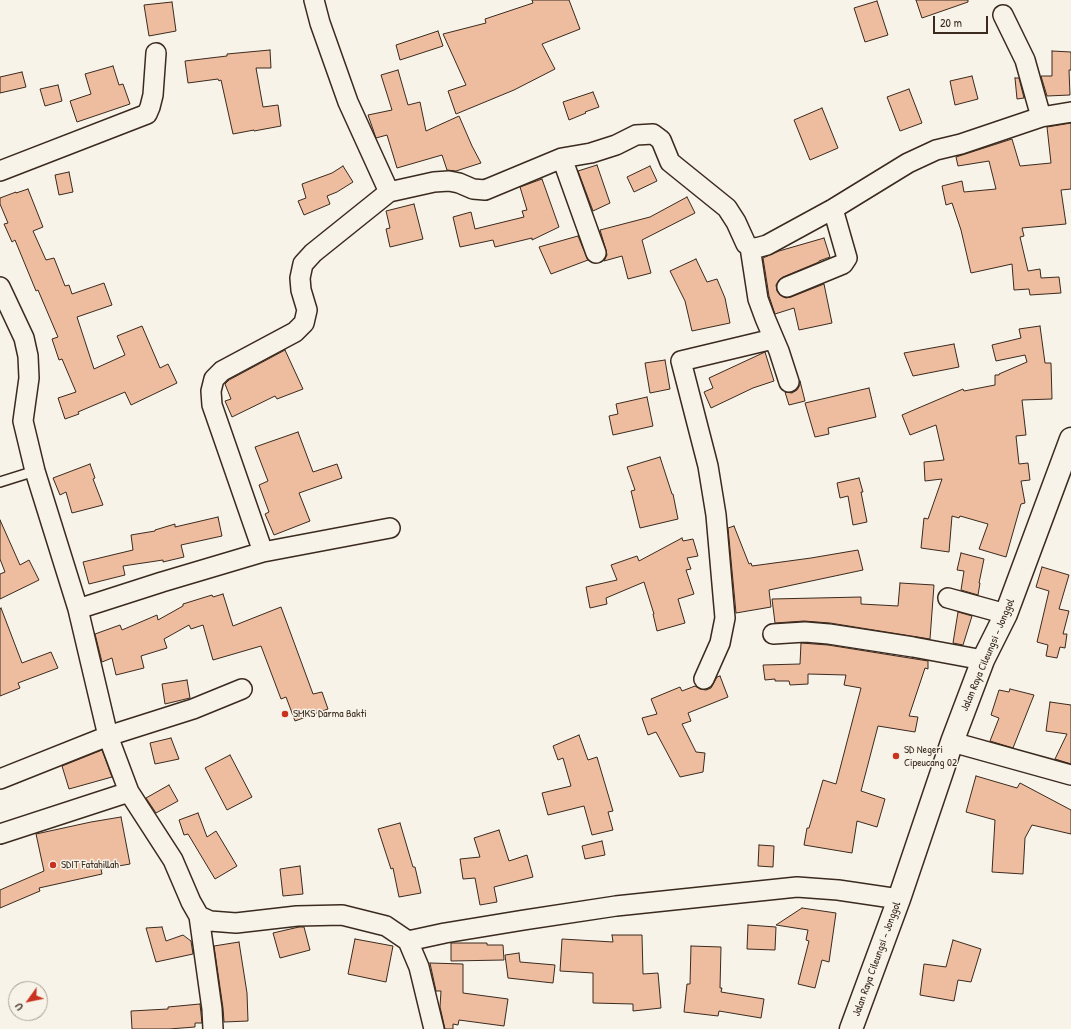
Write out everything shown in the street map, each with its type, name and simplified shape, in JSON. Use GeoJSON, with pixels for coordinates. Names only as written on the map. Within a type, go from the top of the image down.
{"type":"FeatureCollection","features":[{"type":"Feature","properties":{"kind":"main road","name":"Jalan Raya Cileungsi - Jonggol"},"geometry":{"type":"LineString","coordinates":[[851,1029],[899,899],[952,742],[983,660],[1006,614],[1071,439]]}},
{"type":"Feature","properties":{"kind":"street"},"geometry":{"type":"LineString","coordinates":[[314,0],[320,23],[348,102],[389,192]]}},
{"type":"Feature","properties":{"kind":"street"},"geometry":{"type":"LineString","coordinates":[[1003,15],[1025,60],[1041,117]]}},
{"type":"Feature","properties":{"kind":"street"},"geometry":{"type":"LineString","coordinates":[[0,171],[147,114],[153,95],[156,54]]}},
{"type":"Feature","properties":{"kind":"street"},"geometry":{"type":"LineString","coordinates":[[263,552],[212,405],[211,391],[214,380],[222,371],[295,332],[304,323],[307,310],[301,290],[300,278],[303,264],[313,253],[389,192],[434,182],[448,181],[459,183],[473,189],[485,190],[562,158],[597,151],[616,145],[636,135],[653,134],[661,140],[670,162],[718,200],[732,214],[746,244],[750,247],[756,248],[767,245],[833,209],[908,163],[936,150],[960,144],[1041,117],[1071,112]]}},
{"type":"Feature","properties":{"kind":"street"},"geometry":{"type":"LineString","coordinates":[[562,158],[596,252]]}},
{"type":"Feature","properties":{"kind":"street"},"geometry":{"type":"LineString","coordinates":[[787,287],[843,264],[847,258],[833,209]]}},
{"type":"Feature","properties":{"kind":"street"},"geometry":{"type":"LineString","coordinates":[[750,247],[758,299],[779,351],[789,382]]}},
{"type":"Feature","properties":{"kind":"street"},"geometry":{"type":"LineString","coordinates":[[0,287],[24,338],[28,356],[29,378],[23,421],[34,471],[78,609],[108,736],[129,792],[173,860],[191,902],[199,916],[212,1009],[213,1029]]}},
{"type":"Feature","properties":{"kind":"street"},"geometry":{"type":"LineString","coordinates":[[704,679],[720,643],[725,618],[716,514],[709,473],[681,361],[773,338]]}},
{"type":"Feature","properties":{"kind":"street"},"geometry":{"type":"LineString","coordinates":[[78,609],[176,577],[263,552],[390,528]]}},
{"type":"Feature","properties":{"kind":"street"},"geometry":{"type":"LineString","coordinates":[[948,598],[1006,614]]}},
{"type":"Feature","properties":{"kind":"street"},"geometry":{"type":"LineString","coordinates":[[773,634],[805,632],[829,634],[983,660]]}},
{"type":"Feature","properties":{"kind":"street"},"geometry":{"type":"LineString","coordinates":[[0,778],[108,736],[193,709],[242,689]]}},
{"type":"Feature","properties":{"kind":"street"},"geometry":{"type":"LineString","coordinates":[[952,742],[1071,774]]}},
{"type":"Feature","properties":{"kind":"street"},"geometry":{"type":"LineString","coordinates":[[0,834],[129,792]]}},
{"type":"Feature","properties":{"kind":"street"},"geometry":{"type":"LineString","coordinates":[[408,941],[445,933],[616,906],[797,887],[838,890],[899,899]]}},
{"type":"Feature","properties":{"kind":"street"},"geometry":{"type":"LineString","coordinates":[[199,916],[210,921],[236,923],[297,916],[342,915],[386,926],[408,941],[418,967],[434,1029]]}},
{"type":"Feature","properties":{"kind":"lane"},"geometry":{"type":"LineString","coordinates":[[0,482],[34,471]]}},
{"type":"Feature","properties":{"kind":"building"},"geometry":{"type":"Polygon","coordinates":[[[532,0],[569,0],[580,29],[542,44],[555,69],[514,90],[456,114],[448,91],[466,85],[443,34],[486,23],[485,19],[533,3],[532,0]]]}},
{"type":"Feature","properties":{"kind":"building"},"geometry":{"type":"Polygon","coordinates":[[[916,0],[968,0],[968,2],[922,18],[916,0]]]}},
{"type":"Feature","properties":{"kind":"building"},"geometry":{"type":"Polygon","coordinates":[[[877,1],[888,35],[865,42],[854,8],[877,1]]]}},
{"type":"Feature","properties":{"kind":"building"},"geometry":{"type":"Polygon","coordinates":[[[172,2],[176,31],[149,36],[144,5],[172,2]]]}},
{"type":"Feature","properties":{"kind":"building"},"geometry":{"type":"Polygon","coordinates":[[[438,31],[443,46],[400,60],[396,45],[438,31]]]}},
{"type":"Feature","properties":{"kind":"building"},"geometry":{"type":"Polygon","coordinates":[[[270,50],[271,68],[256,68],[263,107],[278,105],[281,126],[233,134],[221,80],[219,81],[218,79],[188,83],[185,61],[227,56],[227,54],[270,50]]]}},
{"type":"Feature","properties":{"kind":"building"},"geometry":{"type":"Polygon","coordinates":[[[1052,51],[1071,52],[1071,70],[1069,70],[1070,95],[1047,96],[1041,76],[1052,76],[1052,51]]]}},
{"type":"Feature","properties":{"kind":"building"},"geometry":{"type":"Polygon","coordinates":[[[113,66],[119,85],[123,84],[130,104],[77,122],[70,101],[91,94],[85,74],[113,66]]]}},
{"type":"Feature","properties":{"kind":"building"},"geometry":{"type":"Polygon","coordinates":[[[398,70],[408,105],[420,102],[426,131],[459,116],[481,163],[456,171],[447,170],[442,155],[397,168],[387,135],[376,138],[368,115],[392,110],[381,75],[398,70]]]}},
{"type":"Feature","properties":{"kind":"building"},"geometry":{"type":"Polygon","coordinates":[[[22,72],[26,87],[0,93],[0,77],[22,72]]]}},
{"type":"Feature","properties":{"kind":"building"},"geometry":{"type":"Polygon","coordinates":[[[972,76],[978,99],[955,105],[950,81],[972,76]]]}},
{"type":"Feature","properties":{"kind":"building"},"geometry":{"type":"Polygon","coordinates":[[[1015,78],[1019,78],[1024,98],[1017,99],[1015,78]]]}},
{"type":"Feature","properties":{"kind":"building"},"geometry":{"type":"Polygon","coordinates":[[[58,85],[62,101],[45,106],[40,89],[58,85]]]}},
{"type":"Feature","properties":{"kind":"building"},"geometry":{"type":"Polygon","coordinates":[[[909,89],[922,123],[900,131],[887,97],[909,89]]]}},
{"type":"Feature","properties":{"kind":"building"},"geometry":{"type":"Polygon","coordinates":[[[593,92],[599,107],[569,120],[563,102],[593,92]]]}},
{"type":"Feature","properties":{"kind":"building"},"geometry":{"type":"Polygon","coordinates":[[[822,108],[838,148],[810,160],[794,120],[822,108]]]}},
{"type":"Feature","properties":{"kind":"building"},"geometry":{"type":"Polygon","coordinates":[[[1071,123],[1071,189],[1061,190],[1066,224],[1022,228],[1024,236],[1020,237],[1028,271],[1040,269],[1041,278],[1059,277],[1061,293],[1030,295],[1029,289],[1014,290],[1012,264],[971,273],[961,230],[952,203],[946,205],[942,186],[962,181],[964,192],[996,189],[989,161],[958,166],[956,157],[1012,139],[1020,166],[1051,163],[1047,127],[1071,123]]]}},
{"type":"Feature","properties":{"kind":"building"},"geometry":{"type":"Polygon","coordinates":[[[597,165],[610,203],[593,211],[578,171],[597,165]]]}},
{"type":"Feature","properties":{"kind":"building"},"geometry":{"type":"Polygon","coordinates":[[[343,166],[353,182],[337,192],[327,196],[330,204],[304,215],[298,201],[306,198],[302,184],[332,173],[343,166]]]}},
{"type":"Feature","properties":{"kind":"building"},"geometry":{"type":"Polygon","coordinates":[[[650,166],[657,181],[634,192],[627,177],[650,166]]]}},
{"type":"Feature","properties":{"kind":"building"},"geometry":{"type":"Polygon","coordinates":[[[69,172],[73,192],[59,195],[55,175],[69,172]]]}},
{"type":"Feature","properties":{"kind":"building"},"geometry":{"type":"Polygon","coordinates":[[[542,179],[559,227],[532,240],[532,238],[495,247],[493,240],[460,247],[453,217],[471,212],[475,229],[524,217],[522,211],[527,210],[520,187],[542,179]]]}},
{"type":"Feature","properties":{"kind":"building"},"geometry":{"type":"Polygon","coordinates":[[[28,189],[43,227],[33,231],[46,260],[54,258],[65,286],[69,285],[72,294],[104,283],[112,305],[77,317],[94,369],[125,355],[117,336],[142,326],[160,368],[168,364],[177,383],[131,405],[125,392],[65,419],[58,398],[76,392],[62,359],[59,360],[52,339],[58,337],[38,290],[36,291],[15,240],[12,242],[4,224],[8,223],[0,204],[0,198],[28,189]]]}},
{"type":"Feature","properties":{"kind":"building"},"geometry":{"type":"Polygon","coordinates":[[[687,197],[695,213],[642,240],[651,273],[628,279],[622,256],[604,261],[607,255],[600,230],[650,217],[687,197]]]}},
{"type":"Feature","properties":{"kind":"building"},"geometry":{"type":"Polygon","coordinates":[[[414,204],[423,239],[390,247],[386,229],[390,228],[386,211],[414,204]]]}},
{"type":"Feature","properties":{"kind":"building"},"geometry":{"type":"Polygon","coordinates":[[[578,236],[588,260],[551,274],[539,247],[578,236]]]}},
{"type":"Feature","properties":{"kind":"building"},"geometry":{"type":"Polygon","coordinates":[[[824,238],[830,257],[783,277],[776,285],[777,291],[780,295],[786,298],[824,284],[832,323],[799,330],[794,308],[775,314],[769,296],[763,258],[779,251],[824,238]]]}},
{"type":"Feature","properties":{"kind":"building"},"geometry":{"type":"Polygon","coordinates":[[[696,259],[707,282],[717,279],[725,298],[730,323],[692,331],[685,301],[670,271],[696,259]]]}},
{"type":"Feature","properties":{"kind":"building"},"geometry":{"type":"Polygon","coordinates":[[[1040,326],[1045,363],[1051,363],[1052,399],[1022,400],[1026,435],[1016,436],[1019,464],[1028,463],[1030,480],[1021,481],[1025,503],[1021,504],[1006,557],[979,549],[988,524],[960,516],[959,518],[952,516],[949,552],[921,548],[924,518],[928,519],[942,479],[925,481],[924,462],[944,460],[936,425],[910,435],[902,415],[963,389],[964,391],[995,385],[995,375],[999,375],[1027,362],[1025,355],[996,361],[992,345],[1021,338],[1019,329],[1040,326]]]}},
{"type":"Feature","properties":{"kind":"building"},"geometry":{"type":"Polygon","coordinates":[[[954,344],[959,367],[913,376],[904,353],[954,344]]]}},
{"type":"Feature","properties":{"kind":"building"},"geometry":{"type":"Polygon","coordinates":[[[285,350],[303,389],[277,399],[275,396],[232,417],[225,401],[231,399],[225,384],[229,380],[285,350]]]}},
{"type":"Feature","properties":{"kind":"building"},"geometry":{"type":"Polygon","coordinates":[[[765,352],[774,381],[753,388],[711,408],[704,392],[713,388],[709,378],[765,352]]]}},
{"type":"Feature","properties":{"kind":"building"},"geometry":{"type":"Polygon","coordinates":[[[665,360],[670,389],[650,393],[645,363],[665,360]]]}},
{"type":"Feature","properties":{"kind":"building"},"geometry":{"type":"Polygon","coordinates":[[[800,381],[805,401],[789,405],[785,392],[792,393],[797,390],[800,385],[800,381]]]}},
{"type":"Feature","properties":{"kind":"building"},"geometry":{"type":"Polygon","coordinates":[[[869,388],[876,417],[828,428],[829,434],[815,437],[805,403],[869,388]]]}},
{"type":"Feature","properties":{"kind":"building"},"geometry":{"type":"Polygon","coordinates":[[[647,397],[653,426],[613,435],[609,416],[618,414],[616,404],[647,397]]]}},
{"type":"Feature","properties":{"kind":"building"},"geometry":{"type":"Polygon","coordinates":[[[298,432],[313,472],[337,464],[342,478],[299,493],[310,521],[274,535],[265,514],[269,512],[259,485],[268,481],[255,447],[298,432]]]}},
{"type":"Feature","properties":{"kind":"building"},"geometry":{"type":"Polygon","coordinates":[[[660,457],[673,494],[678,519],[640,528],[631,491],[635,490],[627,467],[660,457]]]}},
{"type":"Feature","properties":{"kind":"building"},"geometry":{"type":"Polygon","coordinates":[[[90,464],[95,478],[93,479],[103,505],[72,513],[66,492],[60,495],[53,478],[90,464]]]}},
{"type":"Feature","properties":{"kind":"building"},"geometry":{"type":"Polygon","coordinates":[[[859,478],[863,492],[861,492],[867,522],[853,525],[848,496],[840,498],[837,483],[859,478]]]}},
{"type":"Feature","properties":{"kind":"building"},"geometry":{"type":"Polygon","coordinates":[[[218,517],[222,536],[181,545],[184,557],[163,562],[163,560],[123,566],[125,575],[89,584],[83,562],[133,550],[131,535],[155,531],[175,524],[175,527],[218,517]]]}},
{"type":"Feature","properties":{"kind":"building"},"geometry":{"type":"Polygon","coordinates":[[[0,520],[20,565],[29,560],[39,580],[0,599],[0,574],[5,572],[0,559],[0,520]]]}},
{"type":"Feature","properties":{"kind":"building"},"geometry":{"type":"Polygon","coordinates":[[[734,526],[749,564],[751,563],[752,566],[858,550],[863,570],[769,590],[771,607],[736,613],[728,528],[734,526]]]}},
{"type":"Feature","properties":{"kind":"building"},"geometry":{"type":"Polygon","coordinates":[[[682,538],[683,541],[693,539],[698,556],[687,558],[691,569],[686,570],[694,594],[678,599],[685,623],[657,631],[654,614],[644,582],[606,598],[607,604],[590,608],[586,587],[617,580],[611,565],[637,556],[639,561],[682,538]]]}},
{"type":"Feature","properties":{"kind":"building"},"geometry":{"type":"Polygon","coordinates":[[[961,553],[984,559],[978,595],[961,590],[964,571],[957,570],[961,553]]]}},
{"type":"Feature","properties":{"kind":"building"},"geometry":{"type":"Polygon","coordinates":[[[1042,567],[1069,575],[1059,609],[1069,611],[1063,634],[1067,634],[1065,648],[1060,647],[1057,658],[1046,656],[1048,645],[1037,642],[1049,591],[1036,587],[1042,567]]]}},
{"type":"Feature","properties":{"kind":"building"},"geometry":{"type":"Polygon","coordinates":[[[900,583],[934,585],[930,639],[830,623],[804,621],[775,623],[772,599],[861,597],[861,604],[898,606],[900,583]]]}},
{"type":"Feature","properties":{"kind":"building"},"geometry":{"type":"Polygon","coordinates":[[[223,594],[233,626],[281,607],[313,694],[322,692],[328,709],[295,721],[286,697],[281,699],[261,646],[213,660],[203,625],[191,629],[189,625],[164,639],[167,648],[141,656],[144,668],[116,675],[112,658],[102,662],[95,634],[120,625],[122,630],[157,615],[158,620],[183,606],[183,604],[212,595],[213,597],[223,594]]]}},
{"type":"Feature","properties":{"kind":"building"},"geometry":{"type":"Polygon","coordinates":[[[1,608],[22,663],[51,652],[58,668],[18,683],[20,688],[0,696],[0,609],[1,608]]]}},
{"type":"Feature","properties":{"kind":"building"},"geometry":{"type":"Polygon","coordinates":[[[958,612],[972,616],[963,645],[953,643],[958,612]]]}},
{"type":"Feature","properties":{"kind":"building"},"geometry":{"type":"Polygon","coordinates":[[[801,643],[828,645],[928,661],[928,669],[925,668],[909,716],[918,717],[915,732],[878,726],[861,791],[885,799],[877,827],[857,821],[852,853],[804,845],[807,828],[809,828],[823,780],[836,784],[861,688],[844,685],[846,675],[808,674],[808,684],[790,685],[789,681],[775,681],[775,679],[765,680],[763,665],[800,664],[801,643]]]}},
{"type":"Feature","properties":{"kind":"building"},"geometry":{"type":"Polygon","coordinates":[[[720,676],[728,697],[688,713],[691,721],[682,724],[696,752],[705,753],[703,772],[680,777],[656,732],[648,735],[642,718],[657,714],[651,699],[680,687],[682,691],[695,686],[706,690],[711,688],[717,677],[720,676]]]}},
{"type":"Feature","properties":{"kind":"building"},"geometry":{"type":"Polygon","coordinates":[[[187,680],[190,698],[165,704],[162,684],[187,680]]]}},
{"type":"Feature","properties":{"kind":"building"},"geometry":{"type":"Polygon","coordinates":[[[1010,689],[1034,695],[1013,748],[990,741],[999,718],[991,715],[999,690],[1009,692],[1010,689]]]}},
{"type":"Feature","properties":{"kind":"building"},"geometry":{"type":"Polygon","coordinates":[[[1050,702],[1071,705],[1071,764],[1055,759],[1067,734],[1046,731],[1050,702]]]}},
{"type":"Feature","properties":{"kind":"building"},"geometry":{"type":"Polygon","coordinates":[[[579,735],[588,760],[597,757],[613,811],[608,812],[613,830],[592,835],[584,806],[548,815],[542,793],[571,786],[563,758],[558,760],[553,746],[579,735]]]}},
{"type":"Feature","properties":{"kind":"building"},"geometry":{"type":"Polygon","coordinates":[[[171,738],[179,759],[155,764],[150,743],[171,738]]]}},
{"type":"Feature","properties":{"kind":"building"},"geometry":{"type":"Polygon","coordinates":[[[102,750],[112,777],[69,789],[62,766],[102,750]]]}},
{"type":"Feature","properties":{"kind":"building"},"geometry":{"type":"Polygon","coordinates":[[[230,755],[252,797],[227,810],[205,768],[230,755]]]}},
{"type":"Feature","properties":{"kind":"building"},"geometry":{"type":"Polygon","coordinates":[[[976,776],[1017,788],[1020,783],[1071,810],[1071,834],[1032,825],[1025,838],[1023,874],[992,872],[995,820],[966,812],[976,776]]]}},
{"type":"Feature","properties":{"kind":"building"},"geometry":{"type":"Polygon","coordinates":[[[169,785],[178,801],[156,813],[146,798],[169,785]]]}},
{"type":"Feature","properties":{"kind":"building"},"geometry":{"type":"Polygon","coordinates":[[[198,813],[207,837],[216,831],[237,866],[215,879],[188,834],[184,835],[179,820],[198,813]]]}},
{"type":"Feature","properties":{"kind":"building"},"geometry":{"type":"Polygon","coordinates":[[[121,817],[130,864],[101,869],[102,874],[39,888],[40,891],[0,908],[0,890],[44,871],[36,834],[121,817]]]}},
{"type":"Feature","properties":{"kind":"building"},"geometry":{"type":"Polygon","coordinates":[[[400,823],[413,867],[415,867],[421,893],[399,897],[393,868],[391,869],[378,829],[400,823]]]}},
{"type":"Feature","properties":{"kind":"building"},"geometry":{"type":"Polygon","coordinates":[[[499,830],[509,861],[527,855],[533,877],[494,887],[497,902],[480,905],[475,878],[463,879],[460,859],[480,857],[474,838],[499,830]]]}},
{"type":"Feature","properties":{"kind":"building"},"geometry":{"type":"Polygon","coordinates":[[[602,841],[605,855],[585,859],[582,846],[602,841]]]}},
{"type":"Feature","properties":{"kind":"building"},"geometry":{"type":"Polygon","coordinates":[[[759,845],[774,846],[773,867],[758,866],[759,845]]]}},
{"type":"Feature","properties":{"kind":"building"},"geometry":{"type":"Polygon","coordinates":[[[300,866],[303,894],[283,896],[280,869],[300,866]]]}},
{"type":"Feature","properties":{"kind":"building"},"geometry":{"type":"Polygon","coordinates":[[[802,908],[836,913],[829,962],[822,960],[815,988],[798,984],[809,941],[806,940],[808,930],[776,925],[802,908]]]}},
{"type":"Feature","properties":{"kind":"building"},"geometry":{"type":"Polygon","coordinates":[[[748,925],[776,927],[775,950],[747,949],[748,925]]]}},
{"type":"Feature","properties":{"kind":"building"},"geometry":{"type":"Polygon","coordinates":[[[162,927],[166,941],[183,935],[191,941],[193,954],[156,962],[146,928],[162,927]]]}},
{"type":"Feature","properties":{"kind":"building"},"geometry":{"type":"Polygon","coordinates":[[[304,927],[310,950],[280,958],[273,933],[304,927]]]}},
{"type":"Feature","properties":{"kind":"building"},"geometry":{"type":"Polygon","coordinates":[[[612,935],[642,935],[643,974],[658,973],[661,1008],[633,1011],[633,1004],[593,1003],[593,973],[560,971],[562,939],[613,942],[612,935]]]}},
{"type":"Feature","properties":{"kind":"building"},"geometry":{"type":"Polygon","coordinates":[[[355,939],[393,946],[386,982],[348,974],[355,939]]]}},
{"type":"Feature","properties":{"kind":"building"},"geometry":{"type":"Polygon","coordinates":[[[953,940],[981,949],[971,982],[958,980],[954,1001],[920,995],[924,964],[946,967],[953,940]]]}},
{"type":"Feature","properties":{"kind":"building"},"geometry":{"type":"Polygon","coordinates":[[[239,942],[247,993],[248,1021],[224,1022],[214,946],[239,942]]]}},
{"type":"Feature","properties":{"kind":"building"},"geometry":{"type":"Polygon","coordinates":[[[451,943],[487,943],[487,945],[503,945],[504,960],[451,961],[451,943]]]}},
{"type":"Feature","properties":{"kind":"building"},"geometry":{"type":"Polygon","coordinates":[[[691,946],[721,947],[721,992],[764,999],[761,1018],[719,1011],[718,1016],[684,1012],[687,984],[690,984],[691,946]]]}},
{"type":"Feature","properties":{"kind":"building"},"geometry":{"type":"Polygon","coordinates":[[[519,953],[520,962],[555,965],[553,983],[508,978],[505,955],[519,953]]]}},
{"type":"Feature","properties":{"kind":"building"},"geometry":{"type":"Polygon","coordinates":[[[430,963],[463,964],[463,993],[508,999],[504,1026],[459,1020],[458,1025],[453,1024],[453,1029],[445,1029],[440,1007],[441,991],[436,991],[430,963]]]}},
{"type":"Feature","properties":{"kind":"building"},"geometry":{"type":"Polygon","coordinates":[[[200,1004],[202,1023],[195,1023],[195,1027],[132,1029],[131,1011],[168,1009],[168,1007],[200,1004]]]}},
{"type":"Feature","properties":{"kind":"place","name":"SMKS Darma Bakti"},"geometry":{"type":"Point","coordinates":[285,714]}},
{"type":"Feature","properties":{"kind":"place","name":"SD Negeri Cipeucang 02"},"geometry":{"type":"Point","coordinates":[896,756]}},
{"type":"Feature","properties":{"kind":"place","name":"SDIT Fatahillah"},"geometry":{"type":"Point","coordinates":[53,865]}}]}
